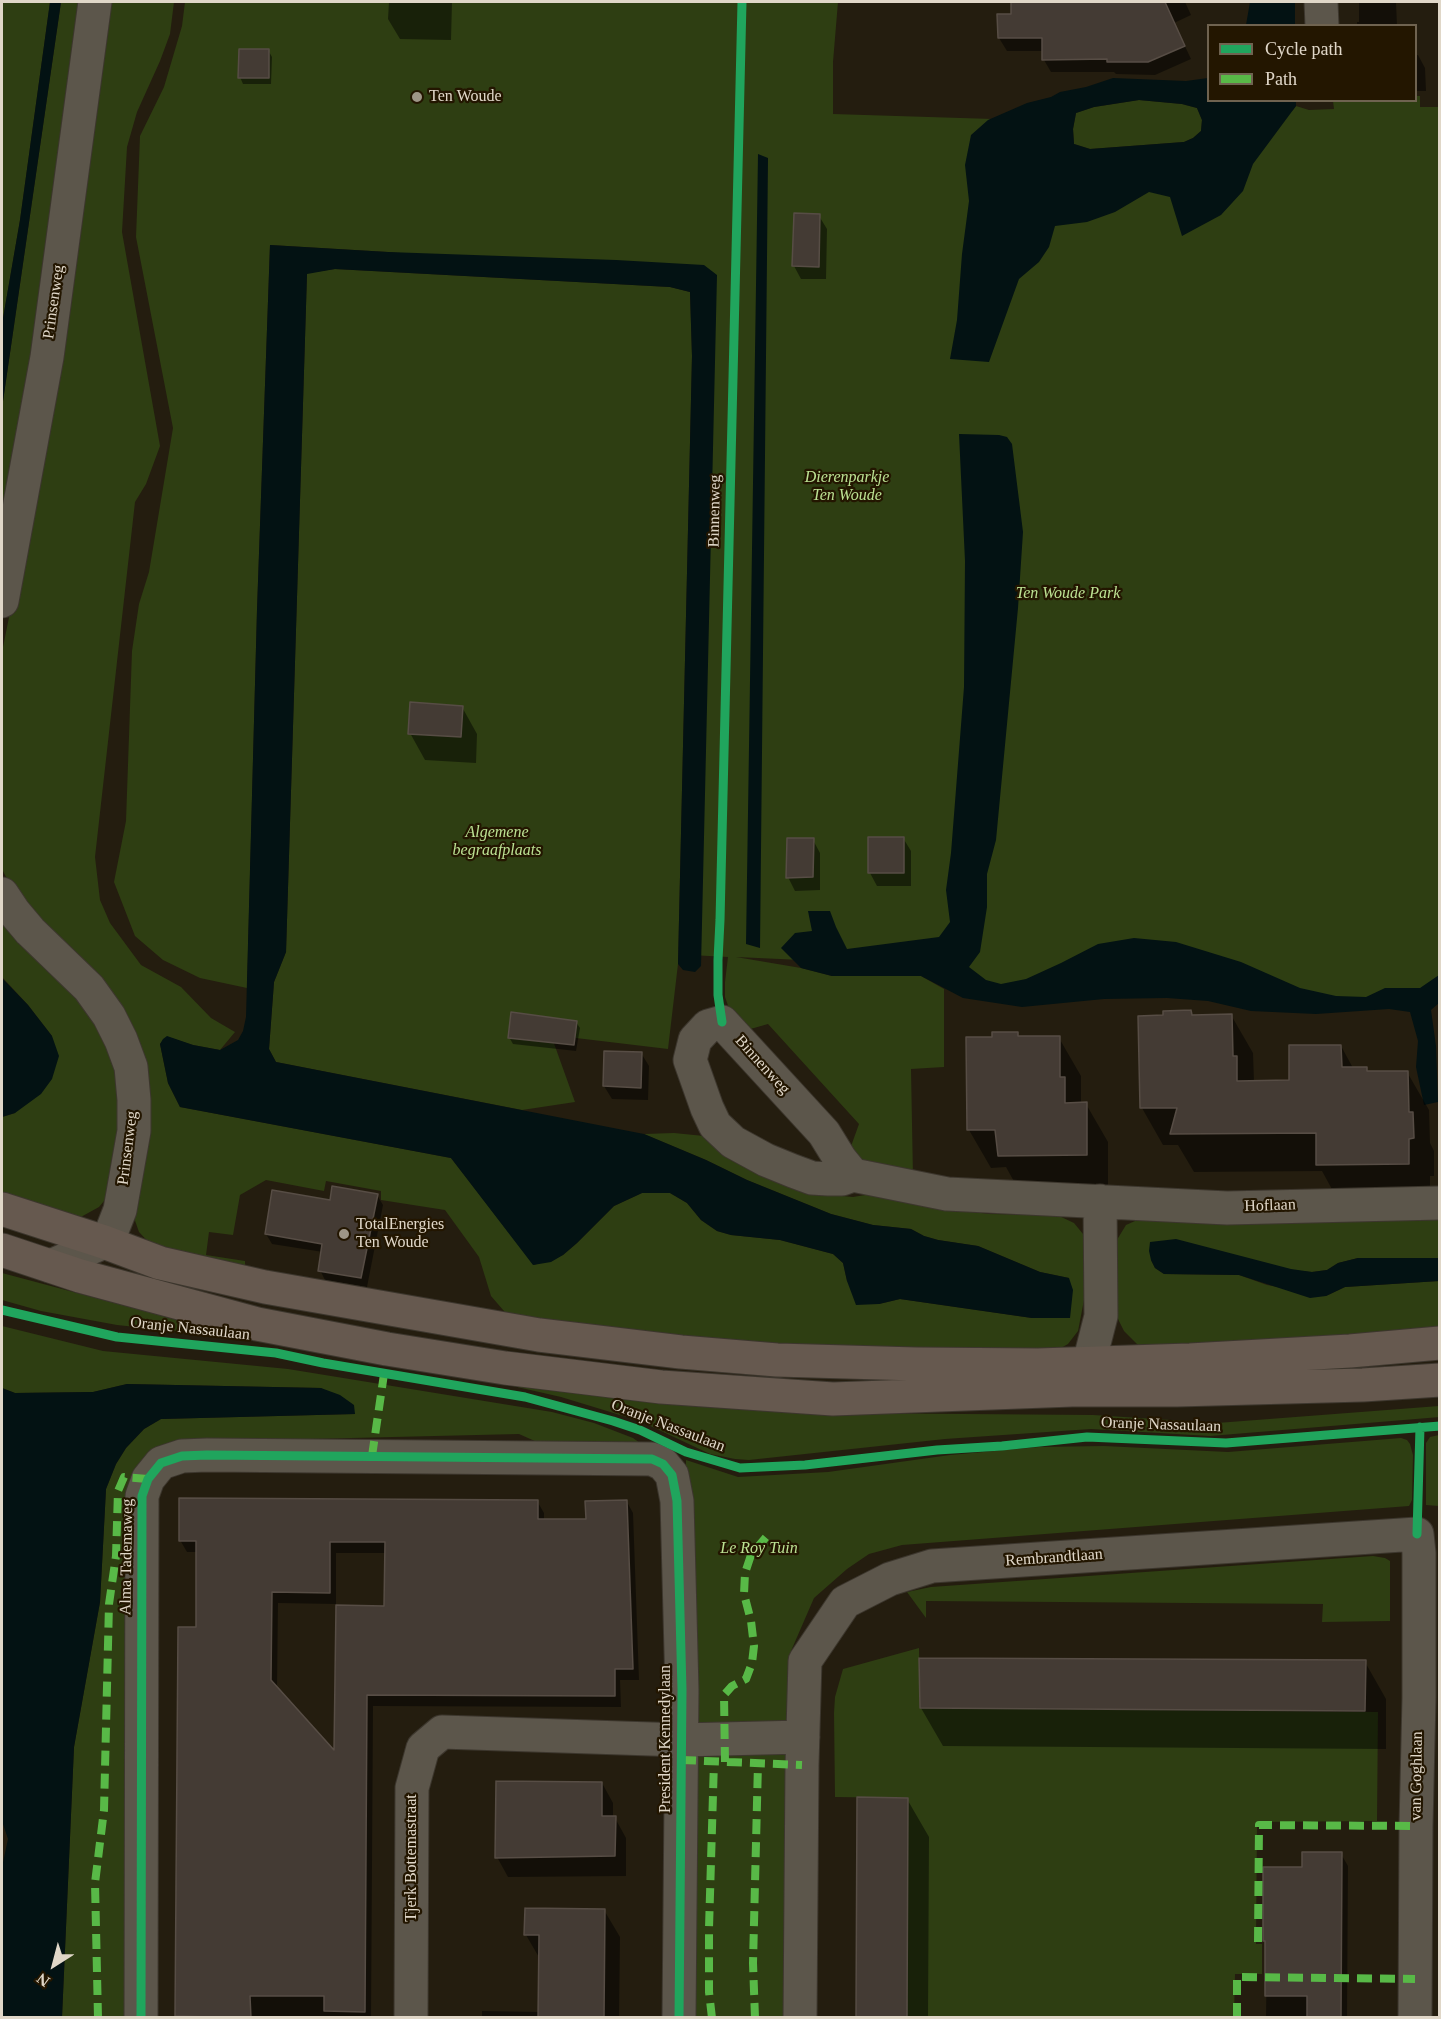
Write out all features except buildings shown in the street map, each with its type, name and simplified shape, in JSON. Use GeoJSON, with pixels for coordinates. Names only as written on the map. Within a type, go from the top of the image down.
{"type":"FeatureCollection","features":[{"type":"Feature","properties":{"kind":"main road"},"geometry":{"type":"LineString","coordinates":[[2,1209],[160,1263],[265,1287],[539,1335],[681,1352],[789,1360],[916,1364],[1089,1363],[1350,1351],[1440,1343]]}},
{"type":"Feature","properties":{"kind":"main road","name":"Oranje Nassaulaan"},"geometry":{"type":"LineString","coordinates":[[2,1250],[66,1271],[258,1324],[387,1349],[505,1368],[661,1387],[832,1399],[1072,1390],[1178,1390],[1363,1385],[1440,1380]]}},
{"type":"Feature","properties":{"kind":"main road"},"geometry":{"type":"LineString","coordinates":[[2,1266],[43,1278],[66,1271]]}},
{"type":"Feature","properties":{"kind":"street","name":"Prinsenweg"},"geometry":{"type":"LineString","coordinates":[[2,601],[47,357],[95,2]]}},
{"type":"Feature","properties":{"kind":"street"},"geometry":{"type":"LineString","coordinates":[[1321,2],[1322,24]]}},
{"type":"Feature","properties":{"kind":"street","name":"Prinsenweg"},"geometry":{"type":"LineString","coordinates":[[2,894],[30,931],[89,988],[109,1016],[131,1067],[134,1131],[120,1210],[111,1233],[104,1242]]}},
{"type":"Feature","properties":{"kind":"street","name":"Binnenweg"},"geometry":{"type":"LineString","coordinates":[[722,1022],[824,1133],[840,1159],[854,1174],[842,1179],[812,1178],[766,1160],[733,1142],[715,1125],[707,1107],[690,1060],[695,1040],[708,1026],[722,1022]]}},
{"type":"Feature","properties":{"kind":"street","name":"Hoflaan"},"geometry":{"type":"LineString","coordinates":[[854,1174],[947,1194],[1100,1202],[1227,1208],[1440,1203]]}},
{"type":"Feature","properties":{"kind":"street"},"geometry":{"type":"LineString","coordinates":[[1072,1390],[1089,1363],[1101,1316],[1100,1202]]}},
{"type":"Feature","properties":{"kind":"street"},"geometry":{"type":"LineString","coordinates":[[66,1271],[104,1242]]}},
{"type":"Feature","properties":{"kind":"street","name":"Alma Tademaweg"},"geometry":{"type":"LineString","coordinates":[[141,2018],[141,1496],[148,1479],[161,1463],[182,1456],[231,1455],[652,1459],[663,1464]]}},
{"type":"Feature","properties":{"kind":"street","name":"President Kennedylaan"},"geometry":{"type":"LineString","coordinates":[[663,1464],[672,1475],[677,1501],[682,1690],[679,2018]]}},
{"type":"Feature","properties":{"kind":"street","name":"Rembrandtlaan"},"geometry":{"type":"LineString","coordinates":[[803,1737],[805,1661],[845,1602],[890,1579],[932,1566],[1417,1534]]}},
{"type":"Feature","properties":{"kind":"street","name":"van Goghlaan"},"geometry":{"type":"LineString","coordinates":[[1415,2018],[1419,1698],[1417,1534]]}},
{"type":"Feature","properties":{"kind":"street","name":"Tjerk Bottemastraat"},"geometry":{"type":"LineString","coordinates":[[411,2018],[412,1788],[423,1748],[442,1732],[681,1740]]}},
{"type":"Feature","properties":{"kind":"street"},"geometry":{"type":"LineString","coordinates":[[800,2018],[803,1737]]}},
{"type":"Feature","properties":{"kind":"street","name":"President Kennedylaan"},"geometry":{"type":"LineString","coordinates":[[681,1740],[803,1737]]}},
{"type":"Feature","properties":{"kind":"green space"},"geometry":{"type":"Polygon","coordinates":[[[2,2],[50,2],[20,220],[2,324],[2,2]]]}},
{"type":"Feature","properties":{"kind":"green space"},"geometry":{"type":"Polygon","coordinates":[[[61,2],[84,2],[2,548],[2,408],[61,2]]]}},
{"type":"Feature","properties":{"kind":"green space"},"geometry":{"type":"Polygon","coordinates":[[[111,2],[174,2],[170,34],[137,112],[127,147],[122,232],[160,446],[146,484],[135,502],[95,857],[100,900],[110,923],[141,965],[181,987],[211,1018],[235,1032],[220,1050],[168,1037],[160,1044],[168,1083],[180,1107],[451,1158],[534,1265],[563,1255],[614,1206],[642,1193],[670,1193],[687,1203],[701,1220],[717,1231],[731,1235],[780,1240],[833,1254],[843,1263],[847,1281],[879,1304],[900,1299],[1032,1318],[1069,1318],[1069,1278],[1040,1272],[978,1246],[938,1240],[911,1229],[873,1225],[831,1214],[644,1134],[674,1133],[714,1137],[811,1193],[853,1197],[871,1194],[934,1207],[989,1214],[1057,1215],[1074,1223],[1083,1234],[1086,1247],[1084,1300],[1078,1331],[1068,1344],[1052,1353],[834,1355],[510,1318],[491,1296],[479,1257],[445,1210],[381,1200],[381,1191],[326,1181],[324,1191],[266,1180],[240,1195],[233,1235],[209,1232],[206,1255],[245,1261],[245,1270],[154,1248],[139,1232],[132,1212],[145,1104],[2,869],[2,652],[23,548],[111,2]]]}},
{"type":"Feature","properties":{"kind":"green space","name":"Ten Woude Park"},"geometry":{"type":"Polygon","coordinates":[[[185,2],[838,2],[833,62],[833,114],[1025,120],[1052,175],[1204,164],[1296,106],[1309,110],[1334,109],[1333,102],[1417,102],[1417,96],[1420,96],[1420,107],[1439,107],[1440,986],[1327,1004],[1202,969],[988,992],[889,964],[736,957],[801,968],[832,976],[921,976],[944,989],[944,1067],[911,1069],[913,1177],[862,1165],[850,1149],[859,1124],[768,1024],[747,1030],[731,1014],[725,997],[728,957],[690,955],[703,278],[388,252],[270,245],[247,988],[200,978],[163,960],[135,936],[114,882],[126,821],[132,651],[139,604],[149,572],[173,428],[136,237],[140,136],[164,87],[182,26],[185,2]]]}},
{"type":"Feature","properties":{"kind":"green space"},"geometry":{"type":"Polygon","coordinates":[[[1139,100],[1182,104],[1197,108],[1202,120],[1201,131],[1184,142],[1090,149],[1074,144],[1073,129],[1076,113],[1094,107],[1139,100]]]}},
{"type":"Feature","properties":{"kind":"green space","name":"Algemene begraafplaats"},"geometry":{"type":"Polygon","coordinates":[[[335,269],[670,287],[690,292],[692,356],[678,964],[668,1049],[551,1035],[575,1102],[522,1110],[276,1062],[269,1049],[274,982],[286,952],[307,273],[335,269]]]}},
{"type":"Feature","properties":{"kind":"green space"},"geometry":{"type":"Polygon","coordinates":[[[2,911],[64,976],[115,1055],[124,1113],[109,1195],[99,1207],[79,1218],[2,1197],[2,1117],[15,1113],[52,1036],[2,977],[2,911]]]}},
{"type":"Feature","properties":{"kind":"green space"},"geometry":{"type":"Polygon","coordinates":[[[1439,1213],[1439,1258],[1358,1258],[1338,1263],[1327,1270],[1312,1272],[1151,1260],[1155,1268],[1164,1274],[1239,1275],[1267,1285],[1326,1296],[1345,1287],[1439,1281],[1439,1334],[1139,1346],[1124,1331],[1118,1319],[1114,1274],[1115,1243],[1126,1225],[1144,1217],[1439,1213]]]}},
{"type":"Feature","properties":{"kind":"green space"},"geometry":{"type":"Polygon","coordinates":[[[2,1273],[250,1339],[117,1325],[41,1311],[2,1300],[2,1273]]]}},
{"type":"Feature","properties":{"kind":"green space"},"geometry":{"type":"Polygon","coordinates":[[[2,1326],[103,1351],[288,1369],[552,1412],[594,1423],[633,1438],[654,1453],[537,1442],[519,1434],[184,1442],[149,1458],[128,1729],[124,2017],[62,2017],[74,1747],[100,1602],[106,1489],[116,1464],[126,1448],[144,1429],[161,1419],[355,1414],[321,1388],[127,1384],[93,1392],[15,1393],[2,1388],[2,1326]]]}},
{"type":"Feature","properties":{"kind":"green space"},"geometry":{"type":"Polygon","coordinates":[[[504,1384],[838,1413],[1093,1415],[1217,1423],[1439,1406],[1440,1417],[1210,1436],[1091,1429],[945,1439],[749,1460],[710,1454],[642,1422],[561,1397],[504,1384]]]}},
{"type":"Feature","properties":{"kind":"green space"},"geometry":{"type":"Polygon","coordinates":[[[1439,1435],[1439,1506],[1426,1505],[1426,1443],[1430,1437],[1439,1435]]]}},
{"type":"Feature","properties":{"kind":"green space","name":"Le Roy Tuin"},"geometry":{"type":"Polygon","coordinates":[[[1401,1438],[1410,1444],[1413,1455],[1412,1500],[1409,1506],[902,1545],[869,1554],[847,1569],[814,1598],[791,1651],[785,2017],[686,2018],[684,1753],[686,1460],[738,1477],[828,1472],[950,1455],[1039,1447],[1104,1446],[1228,1452],[1401,1438]]]}},
{"type":"Feature","properties":{"kind":"green space"},"geometry":{"type":"Polygon","coordinates":[[[1373,1556],[1390,1561],[1390,1621],[1322,1622],[1323,1604],[926,1601],[926,1618],[907,1592],[931,1587],[1373,1556]]]}},
{"type":"Feature","properties":{"kind":"green space"},"geometry":{"type":"Polygon","coordinates":[[[919,1648],[920,1708],[1378,1712],[1377,1821],[1257,1822],[1256,1944],[1262,1944],[1262,1974],[1235,1974],[1234,2017],[907,2017],[908,1798],[835,1797],[834,1713],[835,1697],[843,1669],[919,1648]]]}},
{"type":"Feature","properties":{"kind":"shaded area"},"geometry":{"type":"Polygon","coordinates":[[[50,2],[61,2],[2,408],[2,324],[20,220],[50,2]]]}},
{"type":"Feature","properties":{"kind":"shaded area"},"geometry":{"type":"Polygon","coordinates":[[[1250,2],[1295,2],[1295,24],[1246,24],[1250,2]]]}},
{"type":"Feature","properties":{"kind":"shaded area"},"geometry":{"type":"Polygon","coordinates":[[[1113,78],[1186,81],[1207,78],[1207,102],[1296,102],[1296,106],[1253,164],[1243,191],[1221,215],[1182,236],[1170,197],[1149,192],[1115,212],[1087,222],[1055,226],[1049,247],[1039,262],[1019,279],[989,362],[950,359],[957,320],[969,201],[965,165],[971,135],[988,120],[1060,92],[1086,87],[1113,78]],[[1139,100],[1094,107],[1076,113],[1073,129],[1074,144],[1090,149],[1184,142],[1201,131],[1202,120],[1197,108],[1182,104],[1139,100]]]}},
{"type":"Feature","properties":{"kind":"shaded area"},"geometry":{"type":"Polygon","coordinates":[[[758,154],[768,158],[760,948],[746,944],[758,154]]]}},
{"type":"Feature","properties":{"kind":"shaded area"},"geometry":{"type":"Polygon","coordinates":[[[270,245],[704,265],[717,275],[701,966],[695,972],[683,970],[678,964],[692,356],[690,292],[670,287],[335,269],[307,274],[286,952],[274,982],[269,1049],[276,1062],[644,1134],[831,1214],[873,1225],[911,1229],[938,1240],[978,1246],[1040,1272],[1069,1278],[1073,1290],[1070,1318],[1032,1318],[900,1299],[879,1304],[856,1305],[843,1263],[833,1254],[780,1240],[731,1235],[717,1231],[701,1220],[687,1203],[670,1193],[642,1193],[614,1206],[563,1255],[551,1262],[533,1265],[451,1158],[180,1107],[168,1083],[160,1044],[163,1039],[167,1036],[193,1045],[220,1050],[238,1040],[246,1017],[270,245]]]}},
{"type":"Feature","properties":{"kind":"shaded area"},"geometry":{"type":"Polygon","coordinates":[[[959,434],[999,435],[1007,437],[1012,444],[1023,532],[996,840],[987,874],[987,907],[980,952],[969,967],[986,980],[1001,984],[1026,979],[1098,944],[1134,938],[1176,942],[1241,962],[1300,988],[1336,996],[1366,997],[1385,988],[1420,988],[1439,975],[1439,1003],[1431,1010],[1436,1046],[1438,1102],[1424,1105],[1416,1067],[1418,1041],[1410,1012],[1389,1009],[1316,1014],[1251,1011],[1208,1001],[1167,998],[1104,999],[1022,1007],[963,998],[921,976],[832,976],[801,968],[781,948],[795,933],[812,931],[808,911],[830,911],[847,949],[939,937],[950,922],[946,890],[964,687],[965,561],[959,434]]]}},
{"type":"Feature","properties":{"kind":"shaded area"},"geometry":{"type":"Polygon","coordinates":[[[2,978],[28,1005],[52,1036],[59,1056],[52,1079],[41,1094],[15,1113],[2,1117],[2,978]]]}},
{"type":"Feature","properties":{"kind":"shaded area"},"geometry":{"type":"Polygon","coordinates":[[[1176,1239],[1291,1269],[1312,1272],[1327,1270],[1338,1263],[1358,1258],[1439,1258],[1439,1281],[1345,1287],[1326,1296],[1310,1298],[1239,1275],[1164,1274],[1155,1268],[1151,1260],[1150,1242],[1176,1239]]]}},
{"type":"Feature","properties":{"kind":"shaded area"},"geometry":{"type":"Polygon","coordinates":[[[127,1384],[321,1388],[340,1395],[354,1405],[355,1414],[161,1419],[144,1429],[126,1448],[116,1464],[106,1489],[100,1602],[74,1747],[62,2017],[2,2017],[2,1867],[8,1839],[2,1821],[2,1388],[15,1393],[93,1392],[127,1384]]]}},
{"type":"Feature","properties":{"kind":"marked path"},"geometry":{"type":"LineString","coordinates":[[372,1456],[384,1374]]}},
{"type":"Feature","properties":{"kind":"marked path"},"geometry":{"type":"LineString","coordinates":[[98,2018],[95,1883],[104,1810],[109,1604],[116,1556],[118,1491],[124,1477],[148,1479]]}},
{"type":"Feature","properties":{"kind":"marked path"},"geometry":{"type":"LineString","coordinates":[[725,1762],[724,1695],[732,1686],[746,1679],[752,1663],[754,1646],[744,1594],[745,1573],[751,1555],[767,1536]]}},
{"type":"Feature","properties":{"kind":"marked path"},"geometry":{"type":"LineString","coordinates":[[681,1760],[802,1765]]}},
{"type":"Feature","properties":{"kind":"marked path"},"geometry":{"type":"LineString","coordinates":[[712,2018],[709,1992],[709,1928],[714,1761]]}},
{"type":"Feature","properties":{"kind":"marked path"},"geometry":{"type":"LineString","coordinates":[[755,2018],[753,1963],[758,1763]]}},
{"type":"Feature","properties":{"kind":"marked path"},"geometry":{"type":"LineString","coordinates":[[1258,1942],[1259,1825],[1416,1826]]}},
{"type":"Feature","properties":{"kind":"marked path"},"geometry":{"type":"LineString","coordinates":[[1237,2018],[1237,1977],[1415,1979]]}},
{"type":"Feature","properties":{"kind":"cycle path"},"geometry":{"type":"LineString","coordinates":[[722,1022],[718,995],[718,960],[742,2]]}},
{"type":"Feature","properties":{"kind":"cycle path"},"geometry":{"type":"LineString","coordinates":[[2,1310],[117,1337],[276,1353],[525,1397],[613,1421],[640,1430],[686,1452],[740,1468],[805,1465],[937,1450],[1087,1437],[1226,1443],[1440,1426]]}},
{"type":"Feature","properties":{"kind":"cycle path"},"geometry":{"type":"LineString","coordinates":[[1417,1534],[1420,1427]]}},
{"type":"Feature","properties":{"kind":"cycle path"},"geometry":{"type":"LineString","coordinates":[[141,2018],[142,1496],[148,1479],[161,1463],[182,1456],[207,1455],[652,1459],[663,1464],[672,1475],[677,1501],[682,1690],[679,2018]]}},
{"type":"Feature","properties":{"kind":"place","name":"Ten Woude"},"geometry":{"type":"Point","coordinates":[417,97]}},
{"type":"Feature","properties":{"kind":"place","name":"TotalEnergies Ten Woude"},"geometry":{"type":"Point","coordinates":[344,1234]}},
{"type":"Feature","properties":{"kind":"park label","name":"Dierenparkje Ten Woude"},"geometry":{"type":"Point","coordinates":[847,487]}}]}
